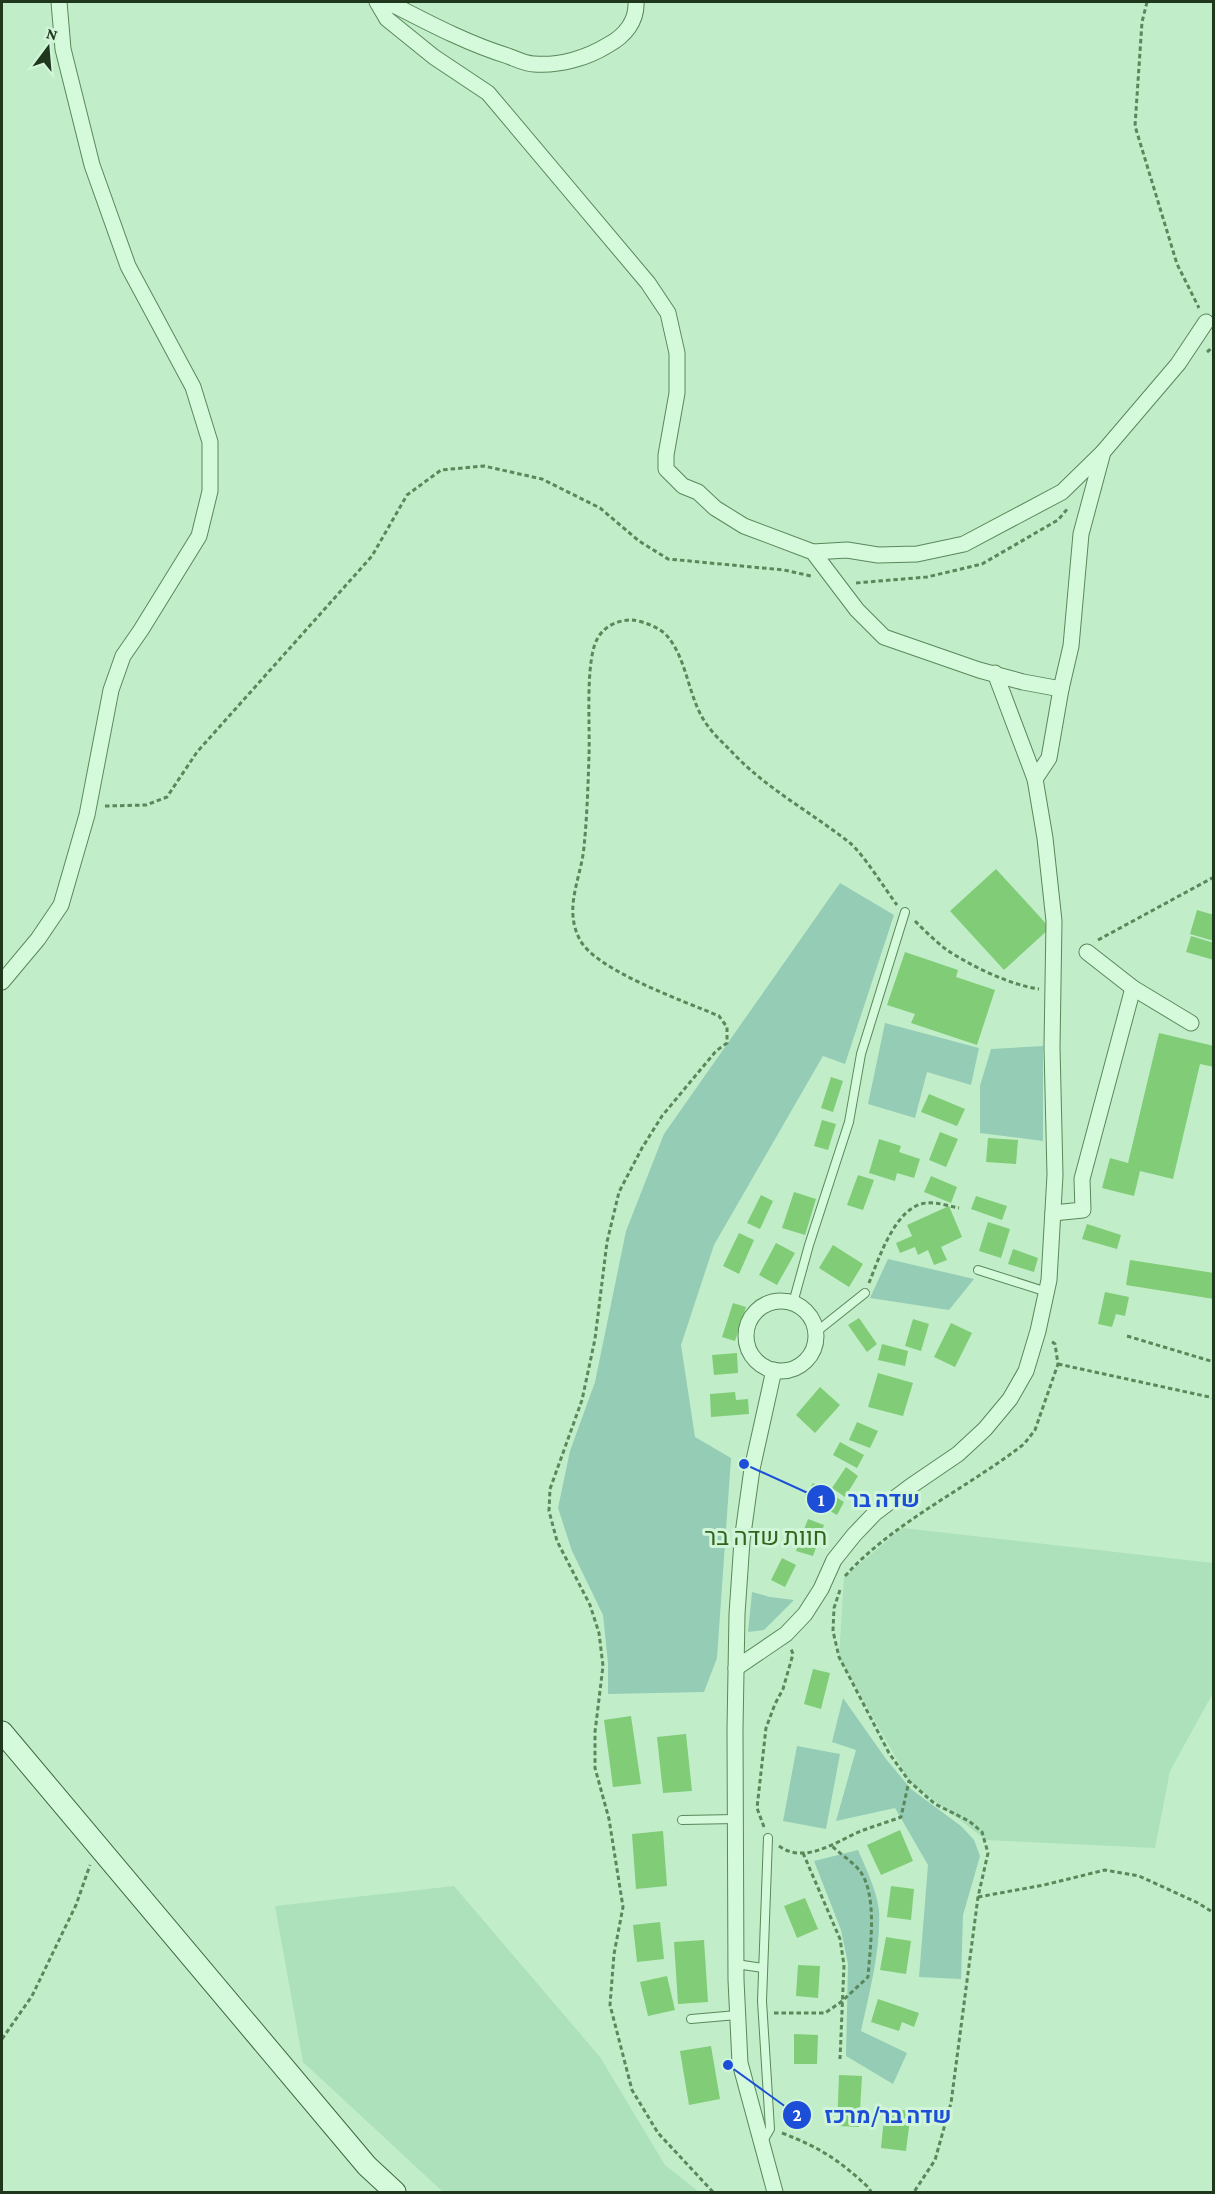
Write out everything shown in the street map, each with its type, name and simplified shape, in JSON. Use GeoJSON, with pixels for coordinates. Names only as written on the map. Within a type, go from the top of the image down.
{"type":"FeatureCollection","features":[{"type":"Feature","properties":{"kind":"main road"},"geometry":{"type":"LineString","coordinates":[[2,1732],[367,2166],[395,2193]]}},
{"type":"Feature","properties":{"kind":"street"},"geometry":{"type":"LineString","coordinates":[[2,982],[38,939],[61,905],[89,803],[111,690],[123,656],[199,536],[210,491],[210,442],[193,387],[128,266],[92,165],[63,50],[59,2]]}},
{"type":"Feature","properties":{"kind":"street"},"geometry":{"type":"LineString","coordinates":[[377,2],[387,19],[434,57],[488,93],[648,283],[668,313],[677,353],[677,383],[666,469],[683,486],[698,492],[715,508],[744,526],[813,552],[847,550],[878,555],[917,554],[964,544],[1062,492],[1103,452],[1178,364],[1206,322]]}},
{"type":"Feature","properties":{"kind":"street"},"geometry":{"type":"LineString","coordinates":[[388,2],[476,46],[533,64],[576,59],[592,54],[614,42],[629,27],[636,11],[636,2]]}},
{"type":"Feature","properties":{"kind":"street"},"geometry":{"type":"LineString","coordinates":[[1035,779],[1049,758],[1071,646],[1081,534],[1103,452]]}},
{"type":"Feature","properties":{"kind":"street"},"geometry":{"type":"LineString","coordinates":[[813,552],[857,610],[884,637],[979,670],[1061,689]]}},
{"type":"Feature","properties":{"kind":"street"},"geometry":{"type":"LineString","coordinates":[[736,1668],[786,1634],[805,1614],[821,1589],[834,1560],[875,1513],[958,1454],[985,1429],[1010,1399],[1026,1371],[1038,1331],[1049,1280],[1055,1175],[1052,1047],[1054,921],[1045,838],[1035,779],[995,674]]}},
{"type":"Feature","properties":{"kind":"street"},"geometry":{"type":"LineString","coordinates":[[1086,952],[1133,988],[1191,1023]]}},
{"type":"Feature","properties":{"kind":"street"},"geometry":{"type":"LineString","coordinates":[[1053,1213],[1083,1210],[1082,1179],[1133,988]]}},
{"type":"Feature","properties":{"kind":"street"},"geometry":{"type":"LineString","coordinates":[[781,1301],[793,1303],[805,1311],[813,1321],[816,1332],[815,1344],[804,1363],[793,1369],[781,1371],[756,1361],[749,1351],[746,1339],[747,1327],[758,1309],[769,1303],[781,1301]]}},
{"type":"Feature","properties":{"kind":"street"},"geometry":{"type":"LineString","coordinates":[[774,1370],[753,1469],[742,1541],[736,1668],[736,1964],[740,2063],[775,2193]]}},
{"type":"Feature","properties":{"kind":"lane"},"geometry":{"type":"LineString","coordinates":[[793,1303],[809,1245],[849,1122],[861,1054],[904,912]]}},
{"type":"Feature","properties":{"kind":"lane"},"geometry":{"type":"LineString","coordinates":[[978,1270],[1047,1292]]}},
{"type":"Feature","properties":{"kind":"lane"},"geometry":{"type":"LineString","coordinates":[[816,1332],[865,1293]]}},
{"type":"Feature","properties":{"kind":"lane"},"geometry":{"type":"LineString","coordinates":[[682,1820],[736,1819]]}},
{"type":"Feature","properties":{"kind":"lane"},"geometry":{"type":"LineString","coordinates":[[762,2144],[770,2129],[763,2012],[768,1838]]}},
{"type":"Feature","properties":{"kind":"lane"},"geometry":{"type":"LineString","coordinates":[[736,1964],[763,1968]]}},
{"type":"Feature","properties":{"kind":"lane"},"geometry":{"type":"LineString","coordinates":[[691,2019],[737,2015]]}},
{"type":"Feature","properties":{"kind":"path"},"geometry":{"type":"LineString","coordinates":[[1147,2],[1143,22],[1135,126],[1177,264],[1206,322]]}},
{"type":"Feature","properties":{"kind":"path"},"geometry":{"type":"LineString","coordinates":[[1205,353],[1214,346]]}},
{"type":"Feature","properties":{"kind":"path"},"geometry":{"type":"LineString","coordinates":[[89,803],[108,806],[146,806],[167,797],[197,752],[372,556],[407,495],[441,470],[484,466],[542,479],[600,508],[639,541],[668,559],[784,570],[836,582],[861,583],[927,577],[982,564],[1058,520],[1071,504]]}},
{"type":"Feature","properties":{"kind":"path"},"geometry":{"type":"LineString","coordinates":[[712,2193],[658,2133],[632,2090],[610,2005],[614,1954],[623,1907],[609,1819],[595,1768],[595,1732],[603,1666],[599,1633],[590,1605],[557,1541],[549,1511],[550,1489],[582,1400],[595,1339],[607,1242],[619,1192],[662,1116],[716,1052],[727,1043],[727,1027],[718,1016],[616,971],[592,956],[580,940],[572,916],[574,888],[585,838],[591,673],[594,646],[603,631],[617,621],[635,620],[655,627],[668,636],[679,656],[702,717],[746,767],[852,845],[904,912],[947,950],[986,971],[1021,986],[1053,990]]}},
{"type":"Feature","properties":{"kind":"path"},"geometry":{"type":"LineString","coordinates":[[1086,952],[1096,942],[1214,877]]}},
{"type":"Feature","properties":{"kind":"path"},"geometry":{"type":"LineString","coordinates":[[865,1293],[886,1242],[906,1211],[926,1203],[959,1208]]}},
{"type":"Feature","properties":{"kind":"path"},"geometry":{"type":"LineString","coordinates":[[844,1577],[858,1561],[916,1516],[1024,1444],[1035,1430],[1058,1365],[1055,1344],[1038,1331]]}},
{"type":"Feature","properties":{"kind":"path"},"geometry":{"type":"LineString","coordinates":[[1127,1336],[1214,1362]]}},
{"type":"Feature","properties":{"kind":"path"},"geometry":{"type":"LineString","coordinates":[[1058,1365],[1214,1398]]}},
{"type":"Feature","properties":{"kind":"path"},"geometry":{"type":"LineString","coordinates":[[841,1587],[834,1608],[833,1631],[839,1657],[889,1753],[909,1781],[935,1804],[969,1821],[982,1832],[988,1853],[978,1897],[951,2103],[935,2160],[914,2193]]}},
{"type":"Feature","properties":{"kind":"path"},"geometry":{"type":"LineString","coordinates":[[786,1634],[793,1654],[783,1689],[766,1728],[757,1808],[768,1838],[783,1849],[803,1854],[832,1846],[859,1832],[901,1817],[909,1781]]}},
{"type":"Feature","properties":{"kind":"path"},"geometry":{"type":"LineString","coordinates":[[2,2039],[32,1996],[76,1905],[98,1845]]}},
{"type":"Feature","properties":{"kind":"path"},"geometry":{"type":"LineString","coordinates":[[763,2012],[825,2013],[868,1977],[871,1932],[870,1895],[860,1871],[832,1846]]}},
{"type":"Feature","properties":{"kind":"path"},"geometry":{"type":"LineString","coordinates":[[803,1854],[840,1939],[844,1965],[840,2059]]}},
{"type":"Feature","properties":{"kind":"path"},"geometry":{"type":"LineString","coordinates":[[978,1897],[1044,1885],[1105,1870],[1139,1876],[1198,1903],[1214,1913]]}},
{"type":"Feature","properties":{"kind":"path"},"geometry":{"type":"LineString","coordinates":[[770,2129],[809,2144],[842,2163],[869,2188],[871,2193]]}},
{"type":"Feature","properties":{"kind":"green space"},"geometry":{"type":"Polygon","coordinates":[[[840,883],[894,915],[845,1064],[823,1056],[714,1245],[681,1345],[695,1437],[731,1458],[717,1658],[704,1692],[608,1694],[608,1663],[603,1615],[572,1551],[558,1508],[570,1451],[595,1382],[626,1231],[664,1134],[840,883]]]}},
{"type":"Feature","properties":{"kind":"green space"},"geometry":{"type":"Polygon","coordinates":[[[885,1023],[979,1048],[971,1085],[927,1072],[915,1118],[868,1104],[885,1023]]]}},
{"type":"Feature","properties":{"kind":"green space"},"geometry":{"type":"Polygon","coordinates":[[[1043,1046],[1043,1141],[980,1133],[980,1086],[991,1049],[1043,1046]]]}},
{"type":"Feature","properties":{"kind":"green space"},"geometry":{"type":"Polygon","coordinates":[[[888,1259],[974,1279],[949,1310],[870,1298],[888,1259]]]}},
{"type":"Feature","properties":{"kind":"green space"},"geometry":{"type":"Polygon","coordinates":[[[902,1528],[1213,1563],[1213,1693],[1170,1771],[1155,1848],[986,1840],[909,1781],[839,1657],[844,1577],[902,1528]]]}},
{"type":"Feature","properties":{"kind":"green space"},"geometry":{"type":"Polygon","coordinates":[[[752,1592],[794,1600],[764,1630],[748,1632],[752,1592]]]}},
{"type":"Feature","properties":{"kind":"green space"},"geometry":{"type":"Polygon","coordinates":[[[843,1698],[886,1759],[911,1789],[961,1826],[974,1840],[980,1856],[963,1915],[961,1979],[919,1977],[928,1865],[895,1808],[836,1821],[856,1750],[832,1742],[843,1698]]]}},
{"type":"Feature","properties":{"kind":"green space"},"geometry":{"type":"Polygon","coordinates":[[[797,1746],[840,1754],[826,1829],[783,1821],[797,1746]]]}},
{"type":"Feature","properties":{"kind":"green space"},"geometry":{"type":"Polygon","coordinates":[[[858,1850],[874,1888],[879,1911],[876,1956],[861,2031],[907,2053],[893,2084],[846,2056],[848,1964],[841,1930],[814,1861],[858,1850]]]}},
{"type":"Feature","properties":{"kind":"green space"},"geometry":{"type":"Polygon","coordinates":[[[454,1886],[600,2057],[665,2165],[699,2192],[443,2192],[303,2062],[275,1906],[454,1886]]]}},
{"type":"Feature","properties":{"kind":"building"},"geometry":{"type":"Polygon","coordinates":[[[996,869],[1050,928],[1004,970],[950,911],[996,869]]]}},
{"type":"Feature","properties":{"kind":"building"},"geometry":{"type":"Polygon","coordinates":[[[1197,910],[1214,915],[1214,941],[1190,934],[1197,910]]]}},
{"type":"Feature","properties":{"kind":"building"},"geometry":{"type":"Polygon","coordinates":[[[1191,936],[1214,943],[1214,960],[1186,952],[1191,936]]]}},
{"type":"Feature","properties":{"kind":"building"},"geometry":{"type":"Polygon","coordinates":[[[905,952],[958,970],[956,977],[995,990],[977,1045],[911,1023],[915,1014],[887,1005],[905,952]]]}},
{"type":"Feature","properties":{"kind":"building"},"geometry":{"type":"Polygon","coordinates":[[[1159,1033],[1214,1046],[1214,1067],[1200,1064],[1173,1179],[1140,1171],[1134,1196],[1102,1188],[1110,1158],[1128,1163],[1159,1033]]]}},
{"type":"Feature","properties":{"kind":"building"},"geometry":{"type":"Polygon","coordinates":[[[831,1077],[843,1081],[833,1112],[821,1108],[831,1077]]]}},
{"type":"Feature","properties":{"kind":"building"},"geometry":{"type":"Polygon","coordinates":[[[929,1094],[965,1109],[957,1126],[921,1112],[929,1094]]]}},
{"type":"Feature","properties":{"kind":"building"},"geometry":{"type":"Polygon","coordinates":[[[822,1120],[836,1124],[828,1150],[814,1146],[822,1120]]]}},
{"type":"Feature","properties":{"kind":"building"},"geometry":{"type":"Polygon","coordinates":[[[940,1132],[958,1139],[946,1167],[929,1160],[940,1132]]]}},
{"type":"Feature","properties":{"kind":"building"},"geometry":{"type":"Polygon","coordinates":[[[988,1138],[1018,1140],[1016,1164],[986,1162],[988,1138]]]}},
{"type":"Feature","properties":{"kind":"building"},"geometry":{"type":"Polygon","coordinates":[[[879,1139],[901,1146],[899,1152],[920,1159],[914,1178],[897,1173],[895,1181],[869,1173],[879,1139]]]}},
{"type":"Feature","properties":{"kind":"building"},"geometry":{"type":"Polygon","coordinates":[[[858,1175],[874,1180],[863,1210],[847,1205],[858,1175]]]}},
{"type":"Feature","properties":{"kind":"building"},"geometry":{"type":"Polygon","coordinates":[[[931,1176],[957,1187],[951,1203],[924,1192],[931,1176]]]}},
{"type":"Feature","properties":{"kind":"building"},"geometry":{"type":"Polygon","coordinates":[[[794,1192],[816,1199],[805,1235],[782,1228],[794,1192]]]}},
{"type":"Feature","properties":{"kind":"building"},"geometry":{"type":"Polygon","coordinates":[[[761,1195],[773,1201],[760,1229],[747,1223],[761,1195]]]}},
{"type":"Feature","properties":{"kind":"building"},"geometry":{"type":"Polygon","coordinates":[[[976,1196],[1007,1206],[1002,1220],[971,1209],[976,1196]]]}},
{"type":"Feature","properties":{"kind":"building"},"geometry":{"type":"Polygon","coordinates":[[[949,1206],[962,1237],[941,1247],[947,1260],[934,1265],[928,1250],[918,1255],[915,1247],[900,1253],[896,1243],[912,1236],[907,1225],[949,1206]]]}},
{"type":"Feature","properties":{"kind":"building"},"geometry":{"type":"Polygon","coordinates":[[[988,1222],[1010,1229],[1001,1258],[979,1251],[988,1222]]]}},
{"type":"Feature","properties":{"kind":"building"},"geometry":{"type":"Polygon","coordinates":[[[1087,1224],[1121,1235],[1117,1249],[1082,1239],[1087,1224]]]}},
{"type":"Feature","properties":{"kind":"building"},"geometry":{"type":"Polygon","coordinates":[[[739,1233],[754,1240],[739,1274],[723,1266],[739,1233]]]}},
{"type":"Feature","properties":{"kind":"building"},"geometry":{"type":"Polygon","coordinates":[[[776,1243],[795,1253],[777,1285],[759,1275],[776,1243]]]}},
{"type":"Feature","properties":{"kind":"building"},"geometry":{"type":"Polygon","coordinates":[[[833,1245],[863,1264],[849,1287],[819,1268],[833,1245]]]}},
{"type":"Feature","properties":{"kind":"building"},"geometry":{"type":"Polygon","coordinates":[[[1013,1249],[1038,1258],[1034,1272],[1008,1264],[1013,1249]]]}},
{"type":"Feature","properties":{"kind":"building"},"geometry":{"type":"Polygon","coordinates":[[[1130,1260],[1214,1273],[1214,1299],[1126,1285],[1130,1260]]]}},
{"type":"Feature","properties":{"kind":"building"},"geometry":{"type":"Polygon","coordinates":[[[1105,1292],[1129,1297],[1125,1316],[1116,1314],[1112,1327],[1098,1324],[1105,1292]]]}},
{"type":"Feature","properties":{"kind":"building"},"geometry":{"type":"Polygon","coordinates":[[[733,1303],[746,1307],[735,1341],[722,1337],[733,1303]]]}},
{"type":"Feature","properties":{"kind":"building"},"geometry":{"type":"Polygon","coordinates":[[[859,1318],[877,1344],[867,1352],[848,1325],[859,1318]]]}},
{"type":"Feature","properties":{"kind":"building"},"geometry":{"type":"Polygon","coordinates":[[[913,1319],[929,1324],[921,1351],[905,1346],[913,1319]]]}},
{"type":"Feature","properties":{"kind":"building"},"geometry":{"type":"Polygon","coordinates":[[[951,1323],[972,1333],[955,1367],[934,1357],[951,1323]]]}},
{"type":"Feature","properties":{"kind":"building"},"geometry":{"type":"Polygon","coordinates":[[[882,1344],[908,1351],[905,1366],[878,1360],[882,1344]]]}},
{"type":"Feature","properties":{"kind":"building"},"geometry":{"type":"Polygon","coordinates":[[[737,1353],[738,1373],[714,1375],[712,1355],[737,1353]]]}},
{"type":"Feature","properties":{"kind":"building"},"geometry":{"type":"Polygon","coordinates":[[[878,1373],[913,1383],[903,1416],[868,1407],[878,1373]]]}},
{"type":"Feature","properties":{"kind":"building"},"geometry":{"type":"Polygon","coordinates":[[[820,1387],[840,1405],[815,1433],[796,1415],[820,1387]]]}},
{"type":"Feature","properties":{"kind":"building"},"geometry":{"type":"Polygon","coordinates":[[[735,1392],[736,1400],[748,1399],[749,1414],[711,1417],[710,1394],[735,1392]]]}},
{"type":"Feature","properties":{"kind":"building"},"geometry":{"type":"Polygon","coordinates":[[[857,1422],[878,1431],[870,1448],[849,1440],[857,1422]]]}},
{"type":"Feature","properties":{"kind":"building"},"geometry":{"type":"Polygon","coordinates":[[[840,1442],[864,1455],[857,1468],[833,1455],[840,1442]]]}},
{"type":"Feature","properties":{"kind":"building"},"geometry":{"type":"Polygon","coordinates":[[[846,1467],[858,1476],[845,1497],[832,1488],[846,1467]]]}},
{"type":"Feature","properties":{"kind":"building"},"geometry":{"type":"Polygon","coordinates":[[[813,1483],[844,1502],[837,1515],[805,1496],[813,1483]]]}},
{"type":"Feature","properties":{"kind":"building"},"geometry":{"type":"Polygon","coordinates":[[[808,1519],[824,1525],[813,1556],[796,1551],[808,1519]]]}},
{"type":"Feature","properties":{"kind":"building"},"geometry":{"type":"Polygon","coordinates":[[[782,1558],[796,1565],[785,1587],[771,1580],[782,1558]]]}},
{"type":"Feature","properties":{"kind":"building"},"geometry":{"type":"Polygon","coordinates":[[[813,1669],[830,1673],[821,1709],[804,1704],[813,1669]]]}},
{"type":"Feature","properties":{"kind":"building"},"geometry":{"type":"Polygon","coordinates":[[[631,1716],[641,1784],[613,1787],[604,1720],[631,1716]]]}},
{"type":"Feature","properties":{"kind":"building"},"geometry":{"type":"Polygon","coordinates":[[[686,1734],[692,1791],[663,1793],[657,1737],[686,1734]]]}},
{"type":"Feature","properties":{"kind":"building"},"geometry":{"type":"Polygon","coordinates":[[[900,1830],[913,1861],[881,1875],[867,1845],[900,1830]]]}},
{"type":"Feature","properties":{"kind":"building"},"geometry":{"type":"Polygon","coordinates":[[[663,1831],[667,1886],[636,1889],[632,1834],[663,1831]]]}},
{"type":"Feature","properties":{"kind":"building"},"geometry":{"type":"Polygon","coordinates":[[[891,1886],[914,1889],[911,1920],[887,1917],[891,1886]]]}},
{"type":"Feature","properties":{"kind":"building"},"geometry":{"type":"Polygon","coordinates":[[[805,1898],[818,1929],[797,1938],[784,1906],[805,1898]]]}},
{"type":"Feature","properties":{"kind":"building"},"geometry":{"type":"Polygon","coordinates":[[[660,1922],[664,1959],[637,1962],[633,1925],[660,1922]]]}},
{"type":"Feature","properties":{"kind":"building"},"geometry":{"type":"Polygon","coordinates":[[[886,1937],[911,1941],[906,1974],[880,1970],[886,1937]]]}},
{"type":"Feature","properties":{"kind":"building"},"geometry":{"type":"Polygon","coordinates":[[[704,1940],[708,2002],[678,2004],[674,1942],[704,1940]]]}},
{"type":"Feature","properties":{"kind":"building"},"geometry":{"type":"Polygon","coordinates":[[[798,1965],[820,1966],[818,1998],[796,1996],[798,1965]]]}},
{"type":"Feature","properties":{"kind":"building"},"geometry":{"type":"Polygon","coordinates":[[[667,1976],[675,2010],[648,2016],[640,1982],[667,1976]]]}},
{"type":"Feature","properties":{"kind":"building"},"geometry":{"type":"Polygon","coordinates":[[[878,1999],[919,2013],[914,2027],[902,2022],[899,2031],[871,2022],[878,1999]]]}},
{"type":"Feature","properties":{"kind":"building"},"geometry":{"type":"Polygon","coordinates":[[[794,2034],[818,2035],[817,2064],[794,2064],[794,2034]]]}},
{"type":"Feature","properties":{"kind":"building"},"geometry":{"type":"Polygon","coordinates":[[[711,2046],[720,2099],[689,2105],[680,2051],[711,2046]]]}},
{"type":"Feature","properties":{"kind":"building"},"geometry":{"type":"Polygon","coordinates":[[[839,2075],[862,2076],[859,2127],[837,2126],[839,2075]]]}},
{"type":"Feature","properties":{"kind":"building"},"geometry":{"type":"Polygon","coordinates":[[[885,2108],[911,2111],[906,2151],[881,2148],[885,2108]]]}},
{"type":"Feature","properties":{"kind":"place","name":"שדה בר"},"geometry":{"type":"Point","coordinates":[744,1464]}},
{"type":"Feature","properties":{"kind":"place","name":"שדה בר/מרכז"},"geometry":{"type":"Point","coordinates":[728,2065]}},
{"type":"Feature","properties":{"kind":"district","name":"חוות שדה בר"},"geometry":{"type":"Point","coordinates":[766,1537]}}]}
